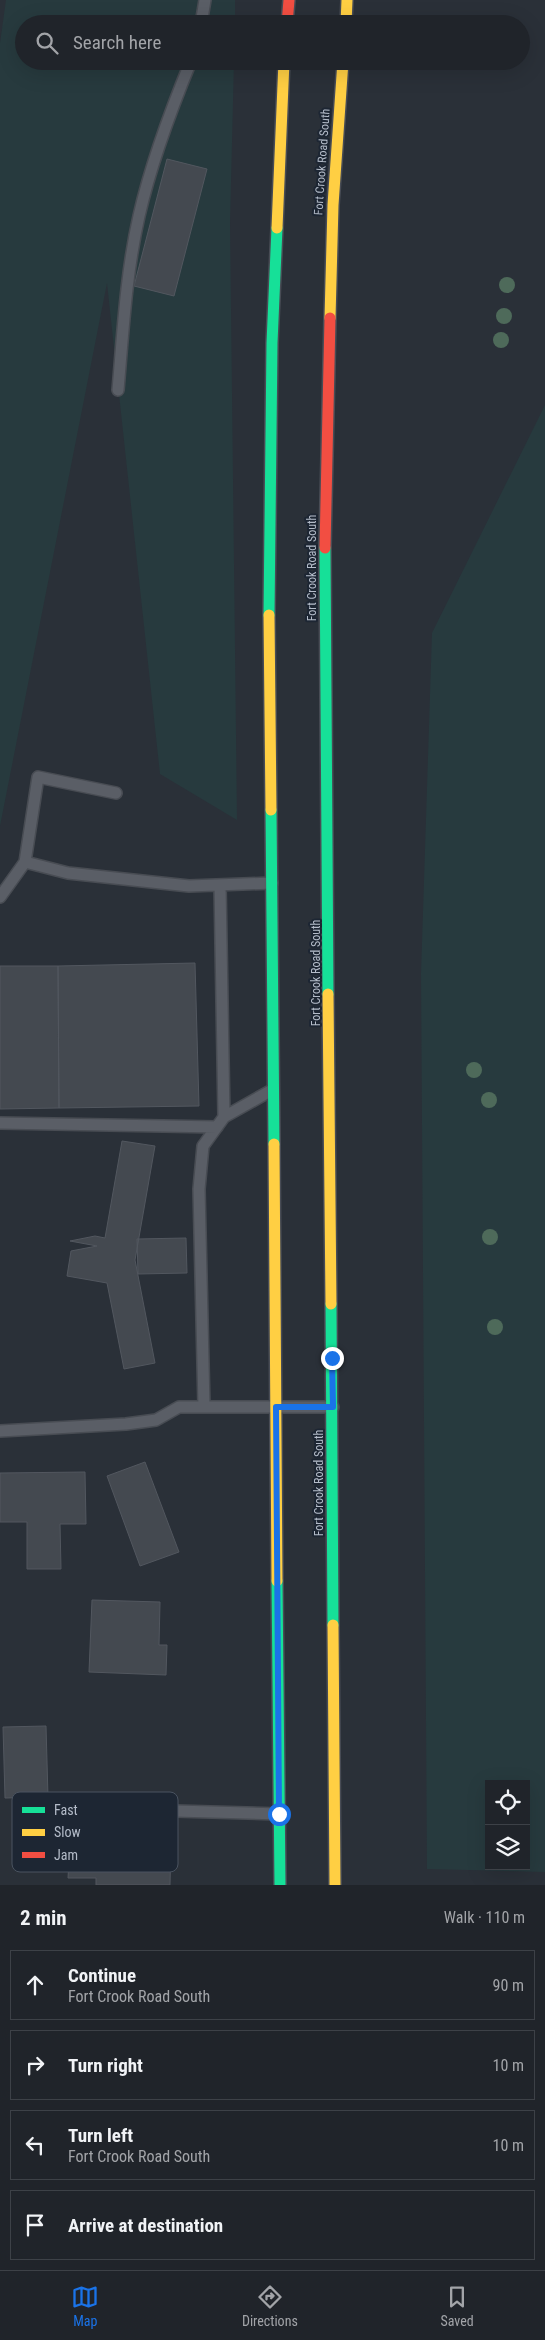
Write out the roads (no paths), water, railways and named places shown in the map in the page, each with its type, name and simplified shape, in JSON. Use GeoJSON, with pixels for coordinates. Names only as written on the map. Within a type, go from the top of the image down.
{"type":"FeatureCollection","features":[{"type":"Feature","properties":{"kind":"main road"},"geometry":{"type":"LineString","coordinates":[[288,15],[289,0]]}},
{"type":"Feature","properties":{"kind":"main road"},"geometry":{"type":"LineString","coordinates":[[346,15],[347,0]]}},
{"type":"Feature","properties":{"kind":"main road"},"geometry":{"type":"LineString","coordinates":[[280,1885],[270,605],[272,343],[284,70]]}},
{"type":"Feature","properties":{"kind":"main road","name":"Fort Crook Road South"},"geometry":{"type":"LineString","coordinates":[[335,1885],[333,1407],[325,528],[333,205],[342,70]]}},
{"type":"Feature","properties":{"kind":"lane"},"geometry":{"type":"LineString","coordinates":[[202,15],[205,0]]}},
{"type":"Feature","properties":{"kind":"lane"},"geometry":{"type":"LineString","coordinates":[[118,390],[126,296],[138,217],[166,121],[187,70]]}},
{"type":"Feature","properties":{"kind":"lane"},"geometry":{"type":"LineString","coordinates":[[0,897],[25,862],[38,777],[116,793]]}},
{"type":"Feature","properties":{"kind":"lane"},"geometry":{"type":"LineString","coordinates":[[25,862],[68,873],[189,886],[272,883]]}},
{"type":"Feature","properties":{"kind":"lane"},"geometry":{"type":"LineString","coordinates":[[220,885],[224,1117]]}},
{"type":"Feature","properties":{"kind":"lane"},"geometry":{"type":"LineString","coordinates":[[204,1407],[200,1189],[203,1146],[224,1117],[273,1089]]}},
{"type":"Feature","properties":{"kind":"lane"},"geometry":{"type":"LineString","coordinates":[[0,1123],[217,1127]]}},
{"type":"Feature","properties":{"kind":"lane"},"geometry":{"type":"LineString","coordinates":[[0,1431],[126,1424],[156,1420],[179,1407],[333,1407]]}},
{"type":"Feature","properties":{"kind":"lane"},"geometry":{"type":"LineString","coordinates":[[178,1811],[279,1814]]}}]}
